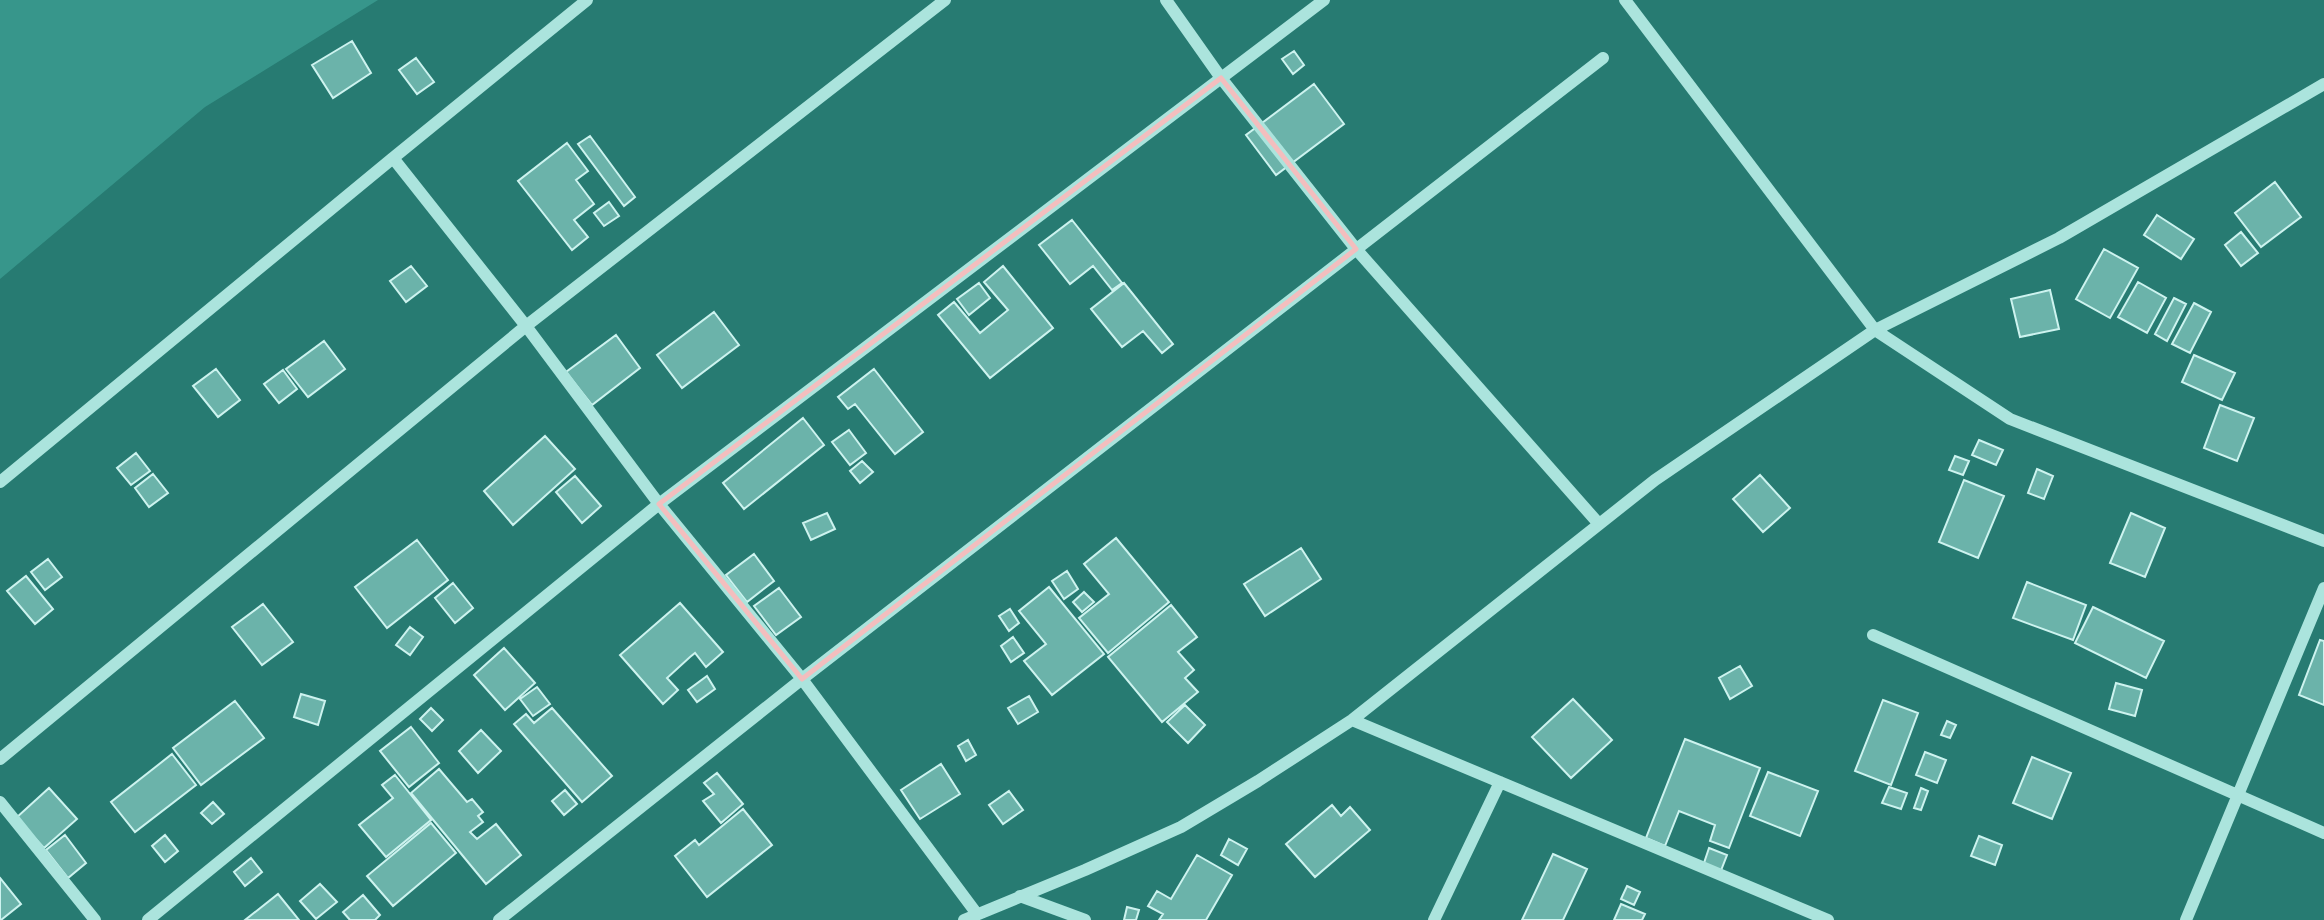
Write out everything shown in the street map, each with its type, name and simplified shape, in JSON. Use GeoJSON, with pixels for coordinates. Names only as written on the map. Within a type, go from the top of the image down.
{"type":"FeatureCollection","features":[{"type":"Feature","properties":{"kind":"street"},"geometry":{"type":"LineString","coordinates":[[0,482],[587,0]]}},
{"type":"Feature","properties":{"kind":"street"},"geometry":{"type":"LineString","coordinates":[[0,759],[526,326],[944,0]]}},
{"type":"Feature","properties":{"kind":"street"},"geometry":{"type":"LineString","coordinates":[[1166,0],[1221,78],[1356,249],[1599,524]]}},
{"type":"Feature","properties":{"kind":"street"},"geometry":{"type":"LineString","coordinates":[[148,920],[659,504],[1324,0]]}},
{"type":"Feature","properties":{"kind":"street"},"geometry":{"type":"LineString","coordinates":[[1625,0],[1875,330],[2010,419],[2324,541]]}},
{"type":"Feature","properties":{"kind":"street"},"geometry":{"type":"LineString","coordinates":[[499,920],[802,679],[1603,58]]}},
{"type":"Feature","properties":{"kind":"street"},"geometry":{"type":"LineString","coordinates":[[964,920],[1181,827],[1258,781],[1352,720],[1655,480],[1875,330],[2059,238],[2324,84]]}},
{"type":"Feature","properties":{"kind":"street"},"geometry":{"type":"LineString","coordinates":[[393,158],[526,326],[659,504],[802,679],[977,914]]}},
{"type":"Feature","properties":{"kind":"street"},"geometry":{"type":"LineString","coordinates":[[2186,920],[2324,588]]}},
{"type":"Feature","properties":{"kind":"street"},"geometry":{"type":"LineString","coordinates":[[1873,635],[2324,834]]}},
{"type":"Feature","properties":{"kind":"street"},"geometry":{"type":"LineString","coordinates":[[1352,720],[1828,920]]}},
{"type":"Feature","properties":{"kind":"street"},"geometry":{"type":"LineString","coordinates":[[1434,920],[1500,782]]}},
{"type":"Feature","properties":{"kind":"street"},"geometry":{"type":"LineString","coordinates":[[0,802],[95,920]]}},
{"type":"Feature","properties":{"kind":"street"},"geometry":{"type":"LineString","coordinates":[[1020,896],[1084,920]]}},
{"type":"Feature","properties":{"kind":"highlighted area"},"geometry":{"type":"Polygon","coordinates":[[[1221,78],[1356,249],[802,679],[659,504],[1221,78]]]}},
{"type":"Feature","properties":{"kind":"green space"},"geometry":{"type":"Polygon","coordinates":[[[0,0],[378,0],[205,107],[0,279],[0,0]]]}},
{"type":"Feature","properties":{"kind":"building"},"geometry":{"type":"Polygon","coordinates":[[[352,41],[371,73],[333,98],[312,65],[352,41]]]}},
{"type":"Feature","properties":{"kind":"building"},"geometry":{"type":"Polygon","coordinates":[[[1294,51],[1304,65],[1293,74],[1282,59],[1294,51]]]}},
{"type":"Feature","properties":{"kind":"building"},"geometry":{"type":"Polygon","coordinates":[[[416,58],[434,82],[417,94],[399,70],[416,58]]]}},
{"type":"Feature","properties":{"kind":"building"},"geometry":{"type":"Polygon","coordinates":[[[1314,84],[1344,124],[1276,175],[1246,135],[1314,84]]]}},
{"type":"Feature","properties":{"kind":"building"},"geometry":{"type":"Polygon","coordinates":[[[590,136],[635,197],[624,206],[578,144],[590,136]]]}},
{"type":"Feature","properties":{"kind":"building"},"geometry":{"type":"Polygon","coordinates":[[[567,143],[588,171],[576,180],[594,204],[574,220],[588,237],[572,250],[518,181],[567,143]]]}},
{"type":"Feature","properties":{"kind":"building"},"geometry":{"type":"Polygon","coordinates":[[[2275,182],[2301,217],[2261,247],[2235,213],[2275,182]]]}},
{"type":"Feature","properties":{"kind":"building"},"geometry":{"type":"Polygon","coordinates":[[[609,202],[619,216],[604,226],[594,213],[609,202]]]}},
{"type":"Feature","properties":{"kind":"building"},"geometry":{"type":"Polygon","coordinates":[[[2157,215],[2194,239],[2181,259],[2144,235],[2157,215]]]}},
{"type":"Feature","properties":{"kind":"building"},"geometry":{"type":"Polygon","coordinates":[[[1072,220],[1122,283],[1112,290],[1093,266],[1070,284],[1039,245],[1072,220]]]}},
{"type":"Feature","properties":{"kind":"building"},"geometry":{"type":"Polygon","coordinates":[[[2241,232],[2258,253],[2241,266],[2225,245],[2241,232]]]}},
{"type":"Feature","properties":{"kind":"building"},"geometry":{"type":"Polygon","coordinates":[[[2104,249],[2138,268],[2110,318],[2076,299],[2104,249]]]}},
{"type":"Feature","properties":{"kind":"building"},"geometry":{"type":"Polygon","coordinates":[[[411,266],[427,286],[406,302],[390,281],[411,266]]]}},
{"type":"Feature","properties":{"kind":"building"},"geometry":{"type":"Polygon","coordinates":[[[1003,266],[1053,328],[990,378],[938,315],[954,302],[980,333],[1008,310],[984,282],[1003,266]]]}},
{"type":"Feature","properties":{"kind":"building"},"geometry":{"type":"Polygon","coordinates":[[[2138,282],[2166,298],[2147,333],[2118,317],[2138,282]]]}},
{"type":"Feature","properties":{"kind":"building"},"geometry":{"type":"Polygon","coordinates":[[[979,283],[990,298],[969,315],[957,299],[979,283]]]}},
{"type":"Feature","properties":{"kind":"building"},"geometry":{"type":"Polygon","coordinates":[[[1124,283],[1173,344],[1162,353],[1143,331],[1122,347],[1091,309],[1124,283]]]}},
{"type":"Feature","properties":{"kind":"building"},"geometry":{"type":"Polygon","coordinates":[[[2050,290],[2059,329],[2020,337],[2011,299],[2050,290]]]}},
{"type":"Feature","properties":{"kind":"building"},"geometry":{"type":"Polygon","coordinates":[[[2174,298],[2186,304],[2167,341],[2155,334],[2174,298]]]}},
{"type":"Feature","properties":{"kind":"building"},"geometry":{"type":"Polygon","coordinates":[[[2194,303],[2211,312],[2190,353],[2172,344],[2194,303]]]}},
{"type":"Feature","properties":{"kind":"building"},"geometry":{"type":"Polygon","coordinates":[[[714,312],[739,345],[682,388],[657,355],[714,312]]]}},
{"type":"Feature","properties":{"kind":"building"},"geometry":{"type":"Polygon","coordinates":[[[616,335],[640,368],[592,405],[566,372],[616,335]]]}},
{"type":"Feature","properties":{"kind":"building"},"geometry":{"type":"Polygon","coordinates":[[[324,341],[345,369],[308,397],[286,369],[324,341]]]}},
{"type":"Feature","properties":{"kind":"building"},"geometry":{"type":"Polygon","coordinates":[[[2194,355],[2235,373],[2222,400],[2182,382],[2194,355]]]}},
{"type":"Feature","properties":{"kind":"building"},"geometry":{"type":"Polygon","coordinates":[[[216,369],[240,400],[218,417],[193,386],[216,369]]]}},
{"type":"Feature","properties":{"kind":"building"},"geometry":{"type":"Polygon","coordinates":[[[874,369],[923,432],[895,454],[855,404],[848,409],[838,397],[874,369]]]}},
{"type":"Feature","properties":{"kind":"building"},"geometry":{"type":"Polygon","coordinates":[[[283,370],[297,389],[279,403],[264,384],[283,370]]]}},
{"type":"Feature","properties":{"kind":"building"},"geometry":{"type":"Polygon","coordinates":[[[2220,405],[2254,418],[2237,461],[2204,448],[2220,405]]]}},
{"type":"Feature","properties":{"kind":"building"},"geometry":{"type":"Polygon","coordinates":[[[803,418],[824,445],[744,509],[723,483],[803,418]]]}},
{"type":"Feature","properties":{"kind":"building"},"geometry":{"type":"Polygon","coordinates":[[[849,430],[866,453],[850,465],[832,442],[849,430]]]}},
{"type":"Feature","properties":{"kind":"building"},"geometry":{"type":"Polygon","coordinates":[[[545,436],[575,469],[513,525],[484,491],[545,436]]]}},
{"type":"Feature","properties":{"kind":"building"},"geometry":{"type":"Polygon","coordinates":[[[1979,440],[2003,450],[1996,465],[1972,455],[1979,440]]]}},
{"type":"Feature","properties":{"kind":"building"},"geometry":{"type":"Polygon","coordinates":[[[136,453],[150,471],[131,485],[117,468],[136,453]]]}},
{"type":"Feature","properties":{"kind":"building"},"geometry":{"type":"Polygon","coordinates":[[[1955,456],[1969,461],[1963,475],[1949,470],[1955,456]]]}},
{"type":"Feature","properties":{"kind":"building"},"geometry":{"type":"Polygon","coordinates":[[[862,461],[873,472],[860,483],[850,471],[862,461]]]}},
{"type":"Feature","properties":{"kind":"building"},"geometry":{"type":"Polygon","coordinates":[[[2037,469],[2053,476],[2044,499],[2028,493],[2037,469]]]}},
{"type":"Feature","properties":{"kind":"building"},"geometry":{"type":"Polygon","coordinates":[[[153,474],[168,493],[149,507],[135,488],[153,474]]]}},
{"type":"Feature","properties":{"kind":"building"},"geometry":{"type":"Polygon","coordinates":[[[1760,475],[1790,508],[1763,532],[1733,499],[1760,475]]]}},
{"type":"Feature","properties":{"kind":"building"},"geometry":{"type":"Polygon","coordinates":[[[575,476],[601,506],[582,523],[556,492],[575,476]]]}},
{"type":"Feature","properties":{"kind":"building"},"geometry":{"type":"Polygon","coordinates":[[[1964,480],[2004,496],[1978,558],[1939,542],[1964,480]]]}},
{"type":"Feature","properties":{"kind":"building"},"geometry":{"type":"Polygon","coordinates":[[[827,513],[835,529],[811,540],[803,523],[827,513]]]}},
{"type":"Feature","properties":{"kind":"building"},"geometry":{"type":"Polygon","coordinates":[[[2131,513],[2165,528],[2145,577],[2110,563],[2131,513]]]}},
{"type":"Feature","properties":{"kind":"building"},"geometry":{"type":"Polygon","coordinates":[[[1116,538],[1169,602],[1108,653],[1079,618],[1109,594],[1084,564],[1116,538]]]}},
{"type":"Feature","properties":{"kind":"building"},"geometry":{"type":"Polygon","coordinates":[[[417,540],[448,580],[387,628],[355,587],[417,540]]]}},
{"type":"Feature","properties":{"kind":"building"},"geometry":{"type":"Polygon","coordinates":[[[1301,548],[1321,579],[1265,616],[1244,584],[1301,548]]]}},
{"type":"Feature","properties":{"kind":"building"},"geometry":{"type":"Polygon","coordinates":[[[754,554],[774,581],[747,602],[726,575],[754,554]]]}},
{"type":"Feature","properties":{"kind":"building"},"geometry":{"type":"Polygon","coordinates":[[[48,559],[62,577],[45,590],[31,572],[48,559]]]}},
{"type":"Feature","properties":{"kind":"building"},"geometry":{"type":"Polygon","coordinates":[[[1067,571],[1078,589],[1064,599],[1052,581],[1067,571]]]}},
{"type":"Feature","properties":{"kind":"building"},"geometry":{"type":"Polygon","coordinates":[[[26,576],[53,609],[35,624],[7,591],[26,576]]]}},
{"type":"Feature","properties":{"kind":"building"},"geometry":{"type":"Polygon","coordinates":[[[2027,582],[2086,605],[2073,640],[2013,618],[2027,582]]]}},
{"type":"Feature","properties":{"kind":"building"},"geometry":{"type":"Polygon","coordinates":[[[453,583],[473,608],[455,623],[435,598],[453,583]]]}},
{"type":"Feature","properties":{"kind":"building"},"geometry":{"type":"Polygon","coordinates":[[[1049,587],[1104,654],[1052,695],[1024,661],[1046,644],[1019,611],[1049,587]]]}},
{"type":"Feature","properties":{"kind":"building"},"geometry":{"type":"Polygon","coordinates":[[[779,588],[801,617],[776,635],[754,606],[779,588]]]}},
{"type":"Feature","properties":{"kind":"building"},"geometry":{"type":"Polygon","coordinates":[[[1084,592],[1094,602],[1082,612],[1073,602],[1084,592]]]}},
{"type":"Feature","properties":{"kind":"building"},"geometry":{"type":"Polygon","coordinates":[[[680,603],[723,652],[706,667],[695,653],[690,657],[667,678],[678,690],[663,704],[620,655],[680,603]]]}},
{"type":"Feature","properties":{"kind":"building"},"geometry":{"type":"Polygon","coordinates":[[[263,604],[293,642],[262,665],[232,627],[263,604]]]}},
{"type":"Feature","properties":{"kind":"building"},"geometry":{"type":"Polygon","coordinates":[[[1171,605],[1197,637],[1178,652],[1194,670],[1185,678],[1198,692],[1162,722],[1108,657],[1171,605]]]}},
{"type":"Feature","properties":{"kind":"building"},"geometry":{"type":"Polygon","coordinates":[[[2093,607],[2164,641],[2146,678],[2075,643],[2093,607]]]}},
{"type":"Feature","properties":{"kind":"building"},"geometry":{"type":"Polygon","coordinates":[[[1010,609],[1019,623],[1009,631],[999,616],[1010,609]]]}},
{"type":"Feature","properties":{"kind":"building"},"geometry":{"type":"Polygon","coordinates":[[[410,627],[423,637],[410,655],[396,645],[410,627]]]}},
{"type":"Feature","properties":{"kind":"building"},"geometry":{"type":"Polygon","coordinates":[[[1013,637],[1024,653],[1011,662],[1001,646],[1013,637]]]}},
{"type":"Feature","properties":{"kind":"building"},"geometry":{"type":"Polygon","coordinates":[[[2320,640],[2324,641],[2324,705],[2299,695],[2320,640]]]}},
{"type":"Feature","properties":{"kind":"building"},"geometry":{"type":"Polygon","coordinates":[[[504,648],[535,683],[505,710],[474,675],[504,648]]]}},
{"type":"Feature","properties":{"kind":"building"},"geometry":{"type":"Polygon","coordinates":[[[1740,666],[1752,686],[1730,699],[1719,678],[1740,666]]]}},
{"type":"Feature","properties":{"kind":"building"},"geometry":{"type":"Polygon","coordinates":[[[707,676],[715,689],[697,702],[688,690],[707,676]]]}},
{"type":"Feature","properties":{"kind":"building"},"geometry":{"type":"Polygon","coordinates":[[[2116,683],[2142,690],[2135,716],[2109,709],[2116,683]]]}},
{"type":"Feature","properties":{"kind":"building"},"geometry":{"type":"Polygon","coordinates":[[[537,687],[550,704],[533,716],[520,699],[537,687]]]}},
{"type":"Feature","properties":{"kind":"building"},"geometry":{"type":"Polygon","coordinates":[[[301,694],[325,701],[318,725],[294,717],[301,694]]]}},
{"type":"Feature","properties":{"kind":"building"},"geometry":{"type":"Polygon","coordinates":[[[1029,696],[1038,712],[1018,724],[1008,708],[1029,696]]]}},
{"type":"Feature","properties":{"kind":"building"},"geometry":{"type":"Polygon","coordinates":[[[1573,699],[1612,740],[1571,778],[1532,737],[1573,699]]]}},
{"type":"Feature","properties":{"kind":"building"},"geometry":{"type":"Polygon","coordinates":[[[1883,700],[1918,713],[1891,785],[1855,771],[1883,700]]]}},
{"type":"Feature","properties":{"kind":"building"},"geometry":{"type":"Polygon","coordinates":[[[235,701],[264,738],[201,785],[173,748],[235,701]]]}},
{"type":"Feature","properties":{"kind":"building"},"geometry":{"type":"Polygon","coordinates":[[[1185,705],[1205,725],[1188,743],[1167,722],[1185,705]]]}},
{"type":"Feature","properties":{"kind":"building"},"geometry":{"type":"Polygon","coordinates":[[[431,708],[443,720],[432,731],[420,719],[431,708]]]}},
{"type":"Feature","properties":{"kind":"building"},"geometry":{"type":"Polygon","coordinates":[[[552,708],[612,776],[582,802],[514,724],[526,714],[534,723],[552,708]]]}},
{"type":"Feature","properties":{"kind":"building"},"geometry":{"type":"Polygon","coordinates":[[[1947,721],[1956,725],[1950,738],[1941,735],[1947,721]]]}},
{"type":"Feature","properties":{"kind":"building"},"geometry":{"type":"Polygon","coordinates":[[[411,727],[439,763],[409,787],[380,751],[411,727]]]}},
{"type":"Feature","properties":{"kind":"building"},"geometry":{"type":"Polygon","coordinates":[[[481,730],[501,751],[478,773],[459,751],[481,730]]]}},
{"type":"Feature","properties":{"kind":"building"},"geometry":{"type":"Polygon","coordinates":[[[1685,739],[1760,768],[1729,848],[1710,841],[1715,825],[1679,811],[1665,846],[1646,838],[1685,739]]]}},
{"type":"Feature","properties":{"kind":"building"},"geometry":{"type":"Polygon","coordinates":[[[968,740],[976,755],[966,761],[958,746],[968,740]]]}},
{"type":"Feature","properties":{"kind":"building"},"geometry":{"type":"Polygon","coordinates":[[[1925,752],[1946,760],[1937,783],[1916,775],[1925,752]]]}},
{"type":"Feature","properties":{"kind":"building"},"geometry":{"type":"Polygon","coordinates":[[[172,754],[196,785],[135,832],[111,802],[172,754]]]}},
{"type":"Feature","properties":{"kind":"building"},"geometry":{"type":"Polygon","coordinates":[[[2032,757],[2071,773],[2052,819],[2013,803],[2032,757]]]}},
{"type":"Feature","properties":{"kind":"building"},"geometry":{"type":"Polygon","coordinates":[[[941,764],[960,794],[920,819],[901,790],[941,764]]]}},
{"type":"Feature","properties":{"kind":"building"},"geometry":{"type":"Polygon","coordinates":[[[439,769],[467,802],[472,799],[483,812],[478,816],[483,822],[470,832],[477,839],[496,824],[521,855],[486,884],[411,793],[439,769]]]}},
{"type":"Feature","properties":{"kind":"building"},"geometry":{"type":"Polygon","coordinates":[[[1768,772],[1818,791],[1800,836],[1750,816],[1768,772]]]}},
{"type":"Feature","properties":{"kind":"building"},"geometry":{"type":"Polygon","coordinates":[[[717,773],[743,804],[721,823],[703,801],[714,794],[704,783],[717,773]]]}},
{"type":"Feature","properties":{"kind":"building"},"geometry":{"type":"Polygon","coordinates":[[[395,775],[431,820],[386,857],[359,825],[393,798],[382,785],[395,775]]]}},
{"type":"Feature","properties":{"kind":"building"},"geometry":{"type":"Polygon","coordinates":[[[1889,787],[1907,793],[1901,809],[1882,803],[1889,787]]]}},
{"type":"Feature","properties":{"kind":"building"},"geometry":{"type":"Polygon","coordinates":[[[49,788],[77,819],[44,848],[16,818],[49,788]]]}},
{"type":"Feature","properties":{"kind":"building"},"geometry":{"type":"Polygon","coordinates":[[[1921,788],[1928,791],[1921,810],[1914,808],[1921,788]]]}},
{"type":"Feature","properties":{"kind":"building"},"geometry":{"type":"Polygon","coordinates":[[[565,790],[577,804],[564,815],[552,801],[565,790]]]}},
{"type":"Feature","properties":{"kind":"building"},"geometry":{"type":"Polygon","coordinates":[[[1009,791],[1023,810],[1003,824],[989,805],[1009,791]]]}},
{"type":"Feature","properties":{"kind":"building"},"geometry":{"type":"Polygon","coordinates":[[[213,802],[224,814],[212,824],[201,813],[213,802]]]}},
{"type":"Feature","properties":{"kind":"building"},"geometry":{"type":"Polygon","coordinates":[[[1332,805],[1341,816],[1350,807],[1370,830],[1315,877],[1286,844],[1332,805]]]}},
{"type":"Feature","properties":{"kind":"building"},"geometry":{"type":"Polygon","coordinates":[[[743,809],[772,845],[707,897],[675,856],[695,840],[699,845],[743,809]]]}},
{"type":"Feature","properties":{"kind":"building"},"geometry":{"type":"Polygon","coordinates":[[[431,823],[456,853],[393,906],[367,876],[431,823]]]}},
{"type":"Feature","properties":{"kind":"building"},"geometry":{"type":"Polygon","coordinates":[[[65,835],[86,863],[68,878],[46,850],[65,835]]]}},
{"type":"Feature","properties":{"kind":"building"},"geometry":{"type":"Polygon","coordinates":[[[165,835],[178,851],[165,862],[152,846],[165,835]]]}},
{"type":"Feature","properties":{"kind":"building"},"geometry":{"type":"Polygon","coordinates":[[[1979,836],[2002,845],[1995,865],[1971,856],[1979,836]]]}},
{"type":"Feature","properties":{"kind":"building"},"geometry":{"type":"Polygon","coordinates":[[[1229,839],[1247,849],[1238,865],[1221,855],[1229,839]]]}},
{"type":"Feature","properties":{"kind":"building"},"geometry":{"type":"Polygon","coordinates":[[[1709,848],[1727,855],[1720,873],[1703,866],[1709,848]]]}},
{"type":"Feature","properties":{"kind":"building"},"geometry":{"type":"Polygon","coordinates":[[[1553,854],[1587,869],[1563,920],[1522,920],[1553,854]]]}},
{"type":"Feature","properties":{"kind":"building"},"geometry":{"type":"Polygon","coordinates":[[[1197,855],[1232,875],[1206,920],[1159,920],[1163,914],[1148,906],[1157,891],[1171,899],[1197,855]]]}},
{"type":"Feature","properties":{"kind":"building"},"geometry":{"type":"Polygon","coordinates":[[[251,858],[262,872],[245,886],[234,872],[251,858]]]}},
{"type":"Feature","properties":{"kind":"building"},"geometry":{"type":"Polygon","coordinates":[[[0,878],[21,904],[1,920],[0,920],[0,878]]]}},
{"type":"Feature","properties":{"kind":"building"},"geometry":{"type":"Polygon","coordinates":[[[320,884],[337,902],[316,919],[300,901],[320,884]]]}},
{"type":"Feature","properties":{"kind":"building"},"geometry":{"type":"Polygon","coordinates":[[[1627,886],[1640,892],[1634,905],[1621,899],[1627,886]]]}},
{"type":"Feature","properties":{"kind":"building"},"geometry":{"type":"Polygon","coordinates":[[[278,894],[299,920],[245,920],[278,894]]]}},
{"type":"Feature","properties":{"kind":"building"},"geometry":{"type":"Polygon","coordinates":[[[363,895],[380,915],[375,920],[350,920],[343,912],[363,895]]]}},
{"type":"Feature","properties":{"kind":"building"},"geometry":{"type":"Polygon","coordinates":[[[1621,904],[1645,914],[1642,920],[1614,920],[1621,904]]]}},
{"type":"Feature","properties":{"kind":"building"},"geometry":{"type":"Polygon","coordinates":[[[1127,907],[1139,910],[1136,920],[1124,920],[1127,907]]]}}]}
